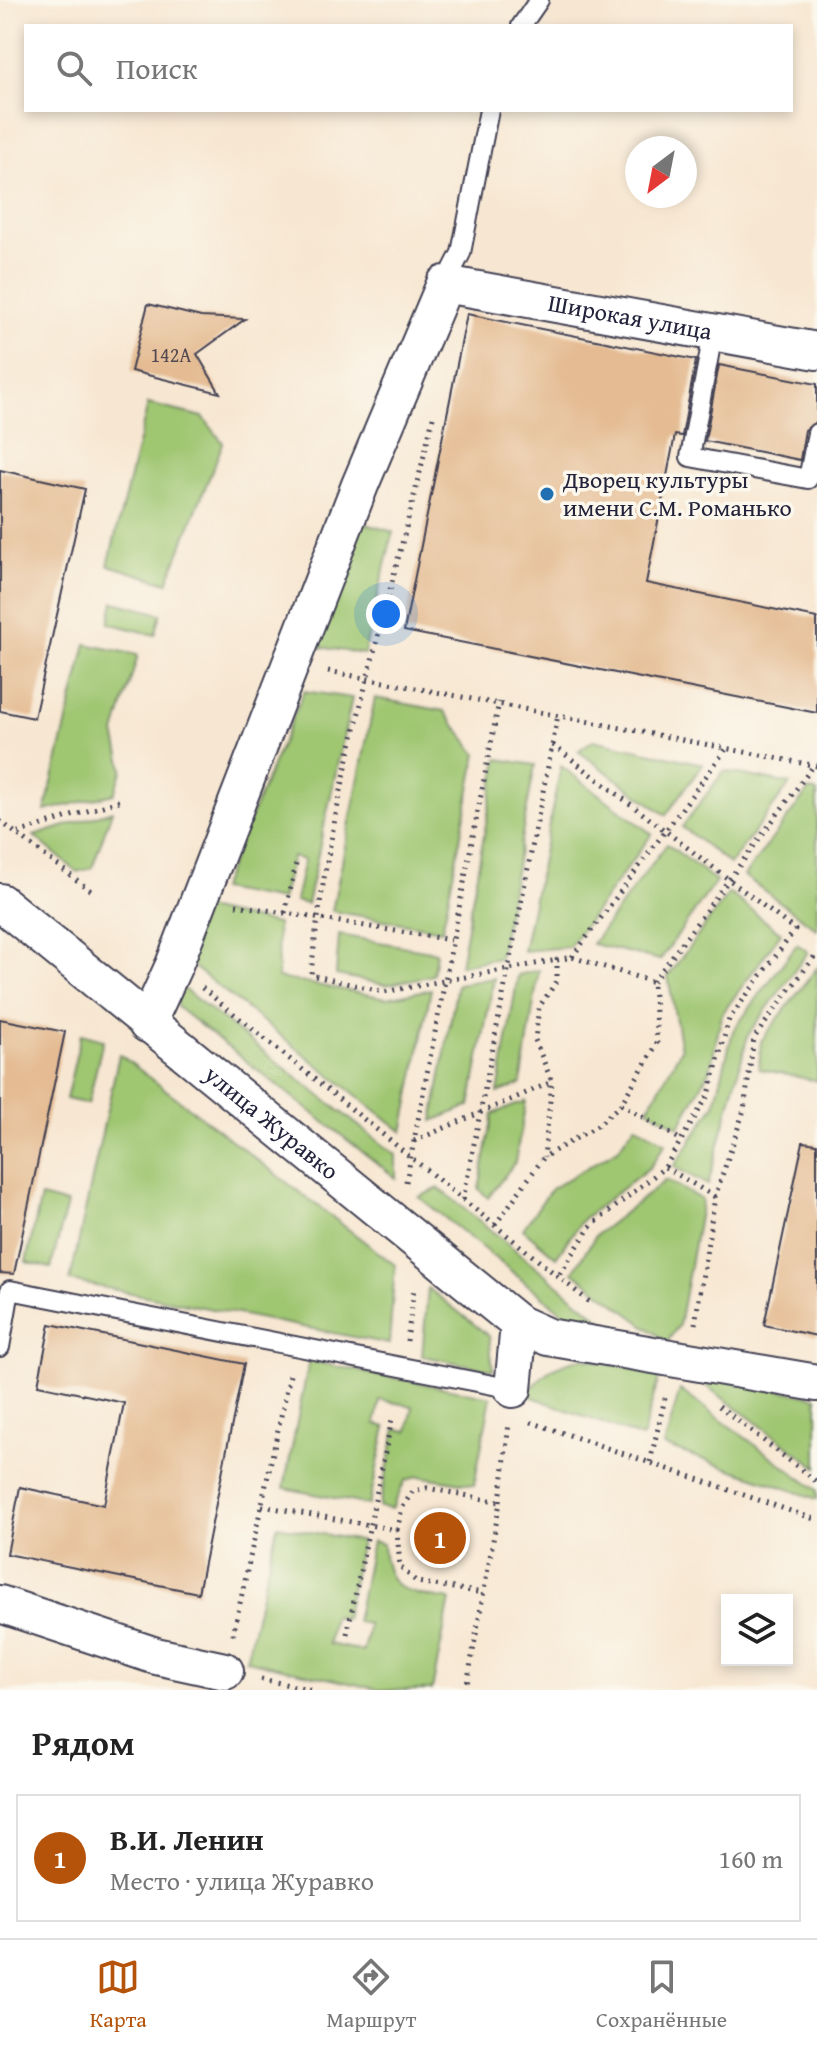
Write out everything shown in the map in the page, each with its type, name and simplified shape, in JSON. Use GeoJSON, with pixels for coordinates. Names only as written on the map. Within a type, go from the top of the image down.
{"type":"FeatureCollection","features":[{"type":"Feature","properties":{"kind":"street","name":"Широкая улица"},"geometry":{"type":"LineString","coordinates":[[445,284],[817,351]]}},
{"type":"Feature","properties":{"kind":"street"},"geometry":{"type":"LineString","coordinates":[[147,1024],[174,965],[360,485],[445,284]]}},
{"type":"Feature","properties":{"kind":"street","name":"улица Журавко"},"geometry":{"type":"LineString","coordinates":[[0,902],[409,1235],[534,1330]]}},
{"type":"Feature","properties":{"kind":"street"},"geometry":{"type":"LineString","coordinates":[[511,1402],[534,1330],[665,1357],[817,1383]]}},
{"type":"Feature","properties":{"kind":"street"},"geometry":{"type":"LineString","coordinates":[[0,1604],[156,1656],[225,1671]]}},
{"type":"Feature","properties":{"kind":"lane"},"geometry":{"type":"LineString","coordinates":[[522,24],[539,0]]}},
{"type":"Feature","properties":{"kind":"lane"},"geometry":{"type":"LineString","coordinates":[[445,284],[461,253],[489,112]]}},
{"type":"Feature","properties":{"kind":"lane"},"geometry":{"type":"LineString","coordinates":[[713,334],[690,457],[808,479],[817,433]]}},
{"type":"Feature","properties":{"kind":"lane"},"geometry":{"type":"LineString","coordinates":[[0,1347],[10,1290],[404,1366],[511,1402]]}},
{"type":"Feature","properties":{"kind":"path"},"geometry":{"type":"LineString","coordinates":[[435,407],[366,678],[317,918],[311,975],[384,992],[509,966],[572,957],[653,982]]}},
{"type":"Feature","properties":{"kind":"path"},"geometry":{"type":"LineString","coordinates":[[291,665],[499,702],[816,766],[653,982],[657,1044],[621,1104],[597,1126],[544,1157],[495,1225]]}},
{"type":"Feature","properties":{"kind":"path"},"geometry":{"type":"LineString","coordinates":[[404,1366],[410,1156],[499,702]]}},
{"type":"Feature","properties":{"kind":"path"},"geometry":{"type":"LineString","coordinates":[[463,1200],[558,715]]}},
{"type":"Feature","properties":{"kind":"path"},"geometry":{"type":"LineString","coordinates":[[553,745],[795,930],[729,1019],[709,1094],[665,1167],[590,1227],[558,1277]]}},
{"type":"Feature","properties":{"kind":"path"},"geometry":{"type":"LineString","coordinates":[[572,957],[726,748]]}},
{"type":"Feature","properties":{"kind":"path"},"geometry":{"type":"LineString","coordinates":[[17,834],[122,800]]}},
{"type":"Feature","properties":{"kind":"path"},"geometry":{"type":"LineString","coordinates":[[0,821],[91,891]]}},
{"type":"Feature","properties":{"kind":"path"},"geometry":{"type":"LineString","coordinates":[[285,913],[296,864]]}},
{"type":"Feature","properties":{"kind":"path"},"geometry":{"type":"LineString","coordinates":[[200,898],[451,940]]}},
{"type":"Feature","properties":{"kind":"path"},"geometry":{"type":"LineString","coordinates":[[650,1463],[672,1370],[665,1357],[694,1330],[715,1197],[744,1110],[754,1038],[817,953]]}},
{"type":"Feature","properties":{"kind":"path"},"geometry":{"type":"LineString","coordinates":[[544,1157],[552,1082],[535,1040],[539,1007],[557,981],[557,960]]}},
{"type":"Feature","properties":{"kind":"path"},"geometry":{"type":"LineString","coordinates":[[174,965],[594,1306]]}},
{"type":"Feature","properties":{"kind":"path"},"geometry":{"type":"LineString","coordinates":[[413,1142],[552,1082]]}},
{"type":"Feature","properties":{"kind":"path"},"geometry":{"type":"LineString","coordinates":[[621,1104],[681,1140]]}},
{"type":"Feature","properties":{"kind":"path"},"geometry":{"type":"LineString","coordinates":[[665,1167],[715,1197]]}},
{"type":"Feature","properties":{"kind":"path"},"geometry":{"type":"LineString","coordinates":[[296,1347],[225,1671],[313,1690]]}},
{"type":"Feature","properties":{"kind":"path"},"geometry":{"type":"LineString","coordinates":[[709,1398],[817,1482]]}},
{"type":"Feature","properties":{"kind":"path"},"geometry":{"type":"LineString","coordinates":[[466,1690],[500,1502],[511,1402],[650,1463],[817,1520]]}},
{"type":"Feature","properties":{"kind":"path"},"geometry":{"type":"LineString","coordinates":[[347,1634],[392,1419]]}},
{"type":"Feature","properties":{"kind":"path"},"geometry":{"type":"LineString","coordinates":[[483,1593],[417,1582],[400,1567],[397,1530],[402,1508],[413,1491],[427,1488],[500,1502]]}},
{"type":"Feature","properties":{"kind":"path"},"geometry":{"type":"LineString","coordinates":[[262,1506],[397,1530]]}},
{"type":"Feature","properties":{"kind":"green space"},"geometry":{"type":"Polygon","coordinates":[[[148,404],[203,417],[223,443],[167,583],[108,565],[148,404]]]}},
{"type":"Feature","properties":{"kind":"green space"},"geometry":{"type":"Polygon","coordinates":[[[360,522],[393,532],[364,654],[319,647],[360,522]]]}},
{"type":"Feature","properties":{"kind":"green space"},"geometry":{"type":"Polygon","coordinates":[[[114,602],[161,614],[155,635],[109,623],[114,602]]]}},
{"type":"Feature","properties":{"kind":"green space"},"geometry":{"type":"Polygon","coordinates":[[[86,644],[138,655],[115,733],[123,769],[114,794],[45,811],[86,644]]]}},
{"type":"Feature","properties":{"kind":"green space"},"geometry":{"type":"Polygon","coordinates":[[[304,691],[352,698],[307,904],[295,901],[304,860],[292,857],[281,900],[220,889],[304,691]]]}},
{"type":"Feature","properties":{"kind":"green space"},"geometry":{"type":"Polygon","coordinates":[[[375,698],[444,711],[477,754],[442,930],[332,911],[375,698]]]}},
{"type":"Feature","properties":{"kind":"green space"},"geometry":{"type":"Polygon","coordinates":[[[593,740],[703,764],[666,815],[578,751],[593,740]]]}},
{"type":"Feature","properties":{"kind":"green space"},"geometry":{"type":"Polygon","coordinates":[[[498,759],[535,765],[499,958],[460,965],[498,759]]]}},
{"type":"Feature","properties":{"kind":"green space"},"geometry":{"type":"Polygon","coordinates":[[[561,766],[652,834],[569,947],[523,951],[561,766]]]}},
{"type":"Feature","properties":{"kind":"green space"},"geometry":{"type":"Polygon","coordinates":[[[724,771],[790,784],[730,864],[682,827],[724,771]]]}},
{"type":"Feature","properties":{"kind":"green space"},"geometry":{"type":"Polygon","coordinates":[[[809,790],[817,792],[817,929],[744,876],[809,790]]]}},
{"type":"Feature","properties":{"kind":"green space"},"geometry":{"type":"Polygon","coordinates":[[[112,811],[92,868],[77,872],[34,836],[112,811]]]}},
{"type":"Feature","properties":{"kind":"green space"},"geometry":{"type":"Polygon","coordinates":[[[667,844],[716,881],[660,960],[592,944],[667,844]]]}},
{"type":"Feature","properties":{"kind":"green space"},"geometry":{"type":"Polygon","coordinates":[[[729,893],[781,933],[722,1014],[710,1070],[679,1127],[648,1109],[681,1049],[668,976],[729,893]]]}},
{"type":"Feature","properties":{"kind":"green space"},"geometry":{"type":"Polygon","coordinates":[[[204,909],[277,924],[278,978],[387,998],[431,989],[403,1132],[186,961],[204,909]]]}},
{"type":"Feature","properties":{"kind":"green space"},"geometry":{"type":"Polygon","coordinates":[[[339,935],[436,952],[433,975],[386,985],[336,975],[339,935]]]}},
{"type":"Feature","properties":{"kind":"green space"},"geometry":{"type":"Polygon","coordinates":[[[797,944],[808,952],[748,1035],[708,1185],[674,1167],[715,1104],[733,1031],[797,944]]]}},
{"type":"Feature","properties":{"kind":"green space"},"geometry":{"type":"Polygon","coordinates":[[[817,968],[817,1081],[759,1069],[761,1041],[817,968]]]}},
{"type":"Feature","properties":{"kind":"green space"},"geometry":{"type":"Polygon","coordinates":[[[539,970],[521,1084],[498,1093],[518,975],[539,970]]]}},
{"type":"Feature","properties":{"kind":"green space"},"geometry":{"type":"Polygon","coordinates":[[[494,978],[470,1106],[433,1121],[457,984],[494,978]]]}},
{"type":"Feature","properties":{"kind":"green space"},"geometry":{"type":"Polygon","coordinates":[[[176,983],[396,1155],[396,1178],[177,1007],[176,983]]]}},
{"type":"Feature","properties":{"kind":"green space"},"geometry":{"type":"Polygon","coordinates":[[[81,1034],[103,1040],[88,1104],[66,1099],[81,1034]]]}},
{"type":"Feature","properties":{"kind":"green space"},"geometry":{"type":"Polygon","coordinates":[[[119,1054],[395,1265],[389,1344],[70,1281],[119,1054]]]}},
{"type":"Feature","properties":{"kind":"green space"},"geometry":{"type":"Polygon","coordinates":[[[526,1101],[515,1162],[488,1198],[479,1189],[493,1114],[526,1101]]]}},
{"type":"Feature","properties":{"kind":"green space"},"geometry":{"type":"Polygon","coordinates":[[[635,1125],[666,1143],[650,1167],[583,1219],[556,1257],[523,1229],[551,1189],[618,1149],[635,1125]]]}},
{"type":"Feature","properties":{"kind":"green space"},"geometry":{"type":"Polygon","coordinates":[[[666,1180],[702,1200],[679,1325],[667,1342],[573,1272],[596,1235],[666,1180]]]}},
{"type":"Feature","properties":{"kind":"green space"},"geometry":{"type":"Polygon","coordinates":[[[439,1188],[610,1327],[582,1328],[419,1197],[439,1188]]]}},
{"type":"Feature","properties":{"kind":"green space"},"geometry":{"type":"Polygon","coordinates":[[[41,1197],[67,1204],[51,1268],[26,1262],[41,1197]]]}},
{"type":"Feature","properties":{"kind":"green space"},"geometry":{"type":"Polygon","coordinates":[[[428,1288],[489,1336],[493,1370],[422,1356],[428,1288]]]}},
{"type":"Feature","properties":{"kind":"green space"},"geometry":{"type":"Polygon","coordinates":[[[583,1358],[660,1374],[642,1438],[527,1395],[550,1370],[583,1358]]]}},
{"type":"Feature","properties":{"kind":"green space"},"geometry":{"type":"Polygon","coordinates":[[[309,1361],[491,1397],[474,1485],[418,1476],[405,1481],[392,1509],[379,1507],[396,1429],[408,1431],[413,1406],[380,1400],[375,1424],[386,1427],[369,1505],[284,1488],[309,1361]]]}},
{"type":"Feature","properties":{"kind":"green space"},"geometry":{"type":"Polygon","coordinates":[[[690,1374],[817,1397],[817,1467],[690,1374]]]}},
{"type":"Feature","properties":{"kind":"green space"},"geometry":{"type":"Polygon","coordinates":[[[680,1390],[817,1490],[817,1499],[664,1446],[680,1390]]]}},
{"type":"Feature","properties":{"kind":"green space"},"geometry":{"type":"Polygon","coordinates":[[[277,1526],[361,1541],[345,1619],[333,1616],[328,1644],[363,1651],[369,1624],[356,1622],[372,1541],[383,1544],[388,1572],[402,1588],[450,1600],[432,1690],[381,1690],[246,1660],[277,1526]]]}},
{"type":"Feature","properties":{"kind":"building"},"geometry":{"type":"Polygon","coordinates":[[[148,304],[201,317],[245,319],[197,354],[220,393],[131,371],[148,304]]]}},
{"type":"Feature","properties":{"kind":"building","name":"Дворец культуры имени С.М. Романько"},"geometry":{"type":"Polygon","coordinates":[[[467,314],[696,360],[682,436],[675,435],[646,583],[817,618],[817,713],[404,631],[467,314]]]}},
{"type":"Feature","properties":{"kind":"building"},"geometry":{"type":"Polygon","coordinates":[[[719,365],[817,384],[817,421],[805,430],[800,460],[705,441],[719,365]]]}},
{"type":"Feature","properties":{"kind":"building"},"geometry":{"type":"Polygon","coordinates":[[[0,470],[85,489],[34,718],[0,711],[0,470]]]}},
{"type":"Feature","properties":{"kind":"building"},"geometry":{"type":"Polygon","coordinates":[[[0,1019],[65,1032],[14,1274],[0,1273],[0,1019]]]}},
{"type":"Feature","properties":{"kind":"building"},"geometry":{"type":"Polygon","coordinates":[[[803,1142],[817,1144],[817,1336],[764,1325],[803,1142]]]}},
{"type":"Feature","properties":{"kind":"building"},"geometry":{"type":"Polygon","coordinates":[[[50,1324],[244,1364],[198,1593],[7,1554],[20,1487],[104,1505],[124,1403],[38,1385],[50,1324]]]}},
{"type":"Feature","properties":{"kind":"place","name":"Дворец культуры имени С.М. Романько"},"geometry":{"type":"Point","coordinates":[547,494]}},
{"type":"Feature","properties":{"kind":"place","name":"В.И. Ленин"},"geometry":{"type":"Point","coordinates":[440,1538]}}]}
